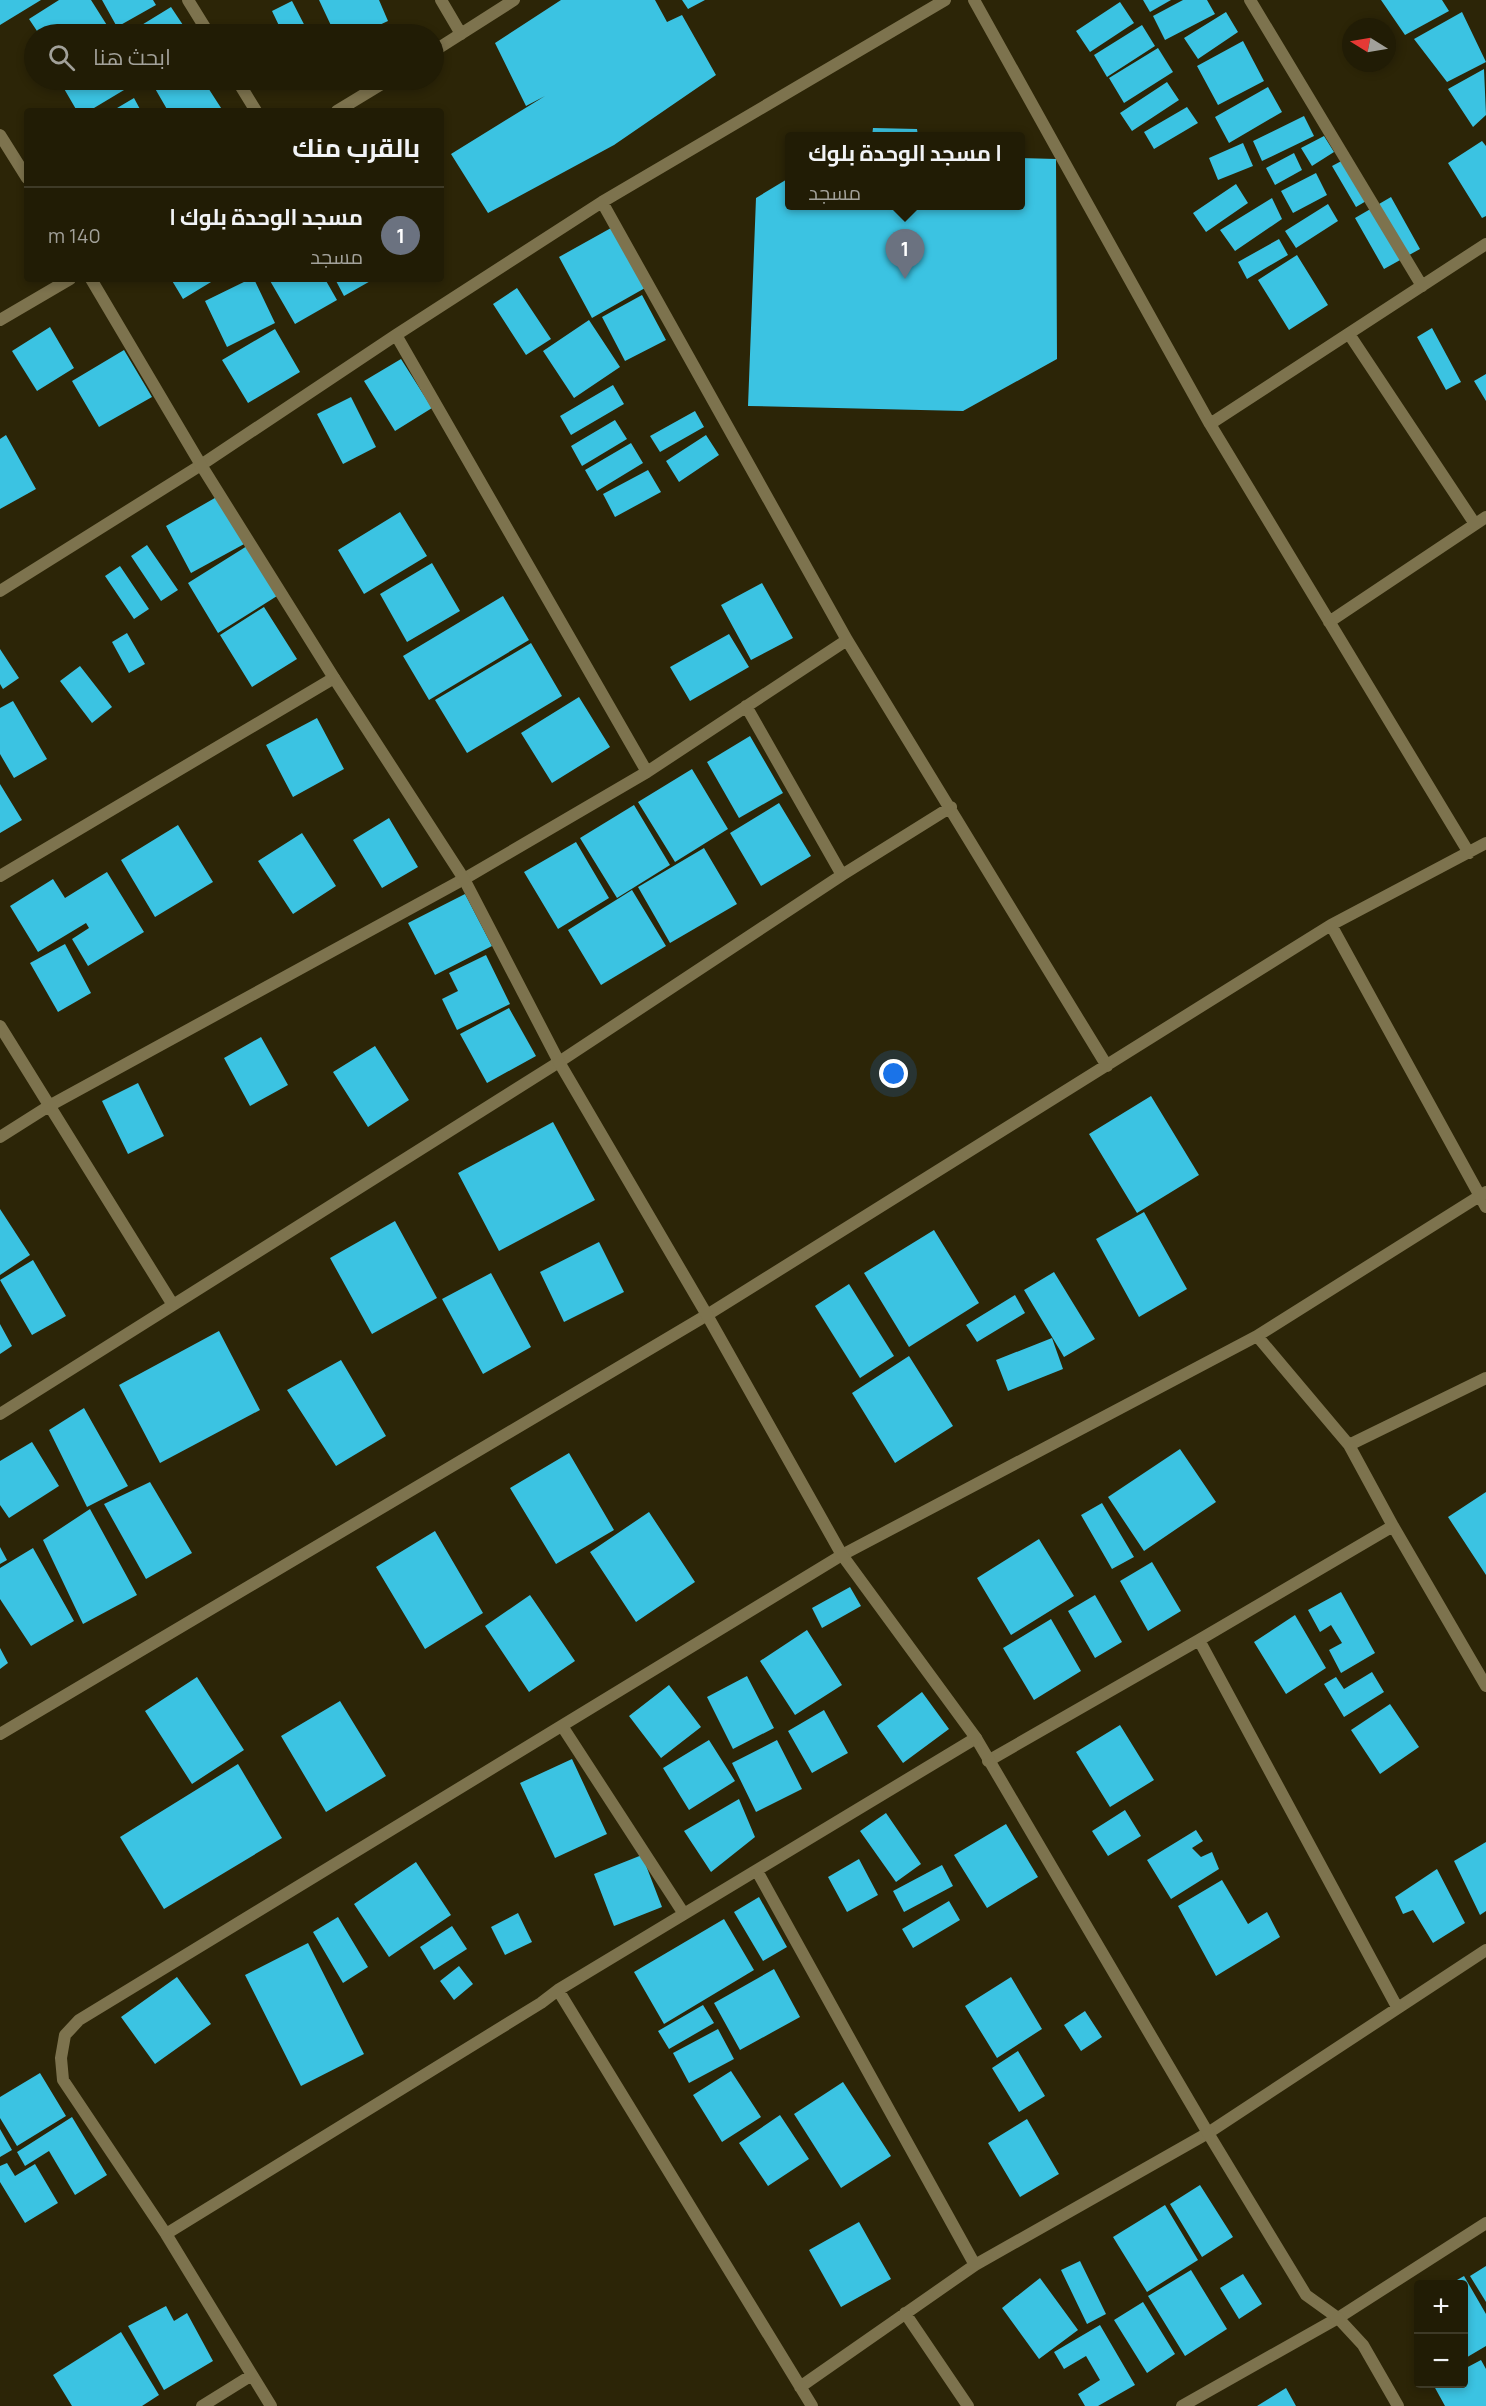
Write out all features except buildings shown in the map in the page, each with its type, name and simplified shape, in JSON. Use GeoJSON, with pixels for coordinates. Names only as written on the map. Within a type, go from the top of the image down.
{"type":"FeatureCollection","features":[{"type":"Feature","properties":{"kind":"street"},"geometry":{"type":"LineString","coordinates":[[188,0],[203,24]]}},
{"type":"Feature","properties":{"kind":"street"},"geometry":{"type":"LineString","coordinates":[[441,0],[461,34]]}},
{"type":"Feature","properties":{"kind":"street"},"geometry":{"type":"LineString","coordinates":[[444,45],[513,0]]}},
{"type":"Feature","properties":{"kind":"street"},"geometry":{"type":"LineString","coordinates":[[0,591],[201,465],[602,202],[945,0]]}},
{"type":"Feature","properties":{"kind":"street"},"geometry":{"type":"LineString","coordinates":[[974,0],[1210,423],[1468,853]]}},
{"type":"Feature","properties":{"kind":"street"},"geometry":{"type":"LineString","coordinates":[[1250,0],[1422,286]]}},
{"type":"Feature","properties":{"kind":"street"},"geometry":{"type":"LineString","coordinates":[[243,90],[254,108]]}},
{"type":"Feature","properties":{"kind":"street"},"geometry":{"type":"LineString","coordinates":[[342,108],[372,90]]}},
{"type":"Feature","properties":{"kind":"street"},"geometry":{"type":"LineString","coordinates":[[0,135],[24,173]]}},
{"type":"Feature","properties":{"kind":"street"},"geometry":{"type":"LineString","coordinates":[[602,202],[847,640],[1107,1066]]}},
{"type":"Feature","properties":{"kind":"street"},"geometry":{"type":"LineString","coordinates":[[1210,423],[1486,244]]}},
{"type":"Feature","properties":{"kind":"street"},"geometry":{"type":"LineString","coordinates":[[0,321],[65,282]]}},
{"type":"Feature","properties":{"kind":"street"},"geometry":{"type":"LineString","coordinates":[[93,282],[201,465],[334,678],[464,879],[559,1062],[707,1315],[842,1555],[976,1738],[1306,2295],[1338,2318],[1363,2345],[1398,2406]]}},
{"type":"Feature","properties":{"kind":"street"},"geometry":{"type":"LineString","coordinates":[[1329,622],[1481,521],[1349,334]]}},
{"type":"Feature","properties":{"kind":"street"},"geometry":{"type":"LineString","coordinates":[[396,335],[647,772]]}},
{"type":"Feature","properties":{"kind":"street"},"geometry":{"type":"LineString","coordinates":[[0,1137],[49,1106],[464,879],[647,772],[847,640]]}},
{"type":"Feature","properties":{"kind":"street"},"geometry":{"type":"LineString","coordinates":[[0,876],[334,678]]}},
{"type":"Feature","properties":{"kind":"street"},"geometry":{"type":"LineString","coordinates":[[746,706],[842,875]]}},
{"type":"Feature","properties":{"kind":"street"},"geometry":{"type":"LineString","coordinates":[[0,1414],[559,1062],[842,875],[951,807]]}},
{"type":"Feature","properties":{"kind":"street"},"geometry":{"type":"LineString","coordinates":[[0,1734],[707,1315],[1331,925],[1486,843]]}},
{"type":"Feature","properties":{"kind":"street"},"geometry":{"type":"LineString","coordinates":[[271,2406],[166,2234],[63,2080],[61,2058],[65,2036],[79,2020],[842,1555],[1257,1336],[1484,1199],[1331,925]]}},
{"type":"Feature","properties":{"kind":"street"},"geometry":{"type":"LineString","coordinates":[[0,1026],[173,1305]]}},
{"type":"Feature","properties":{"kind":"street"},"geometry":{"type":"LineString","coordinates":[[1257,1336],[1349,1445],[1486,1686]]}},
{"type":"Feature","properties":{"kind":"street"},"geometry":{"type":"LineString","coordinates":[[1349,1445],[1486,1378]]}},
{"type":"Feature","properties":{"kind":"street"},"geometry":{"type":"LineString","coordinates":[[988,1761],[1393,1526]]}},
{"type":"Feature","properties":{"kind":"street"},"geometry":{"type":"LineString","coordinates":[[1199,1640],[1397,2007]]}},
{"type":"Feature","properties":{"kind":"street"},"geometry":{"type":"LineString","coordinates":[[562,1726],[684,1914]]}},
{"type":"Feature","properties":{"kind":"street"},"geometry":{"type":"LineString","coordinates":[[166,2234],[541,2003],[558,1990],[976,1738]]}},
{"type":"Feature","properties":{"kind":"street"},"geometry":{"type":"LineString","coordinates":[[757,1870],[975,2265]]}},
{"type":"Feature","properties":{"kind":"street"},"geometry":{"type":"LineString","coordinates":[[800,2387],[975,2265],[1208,2133],[1486,1950]]}},
{"type":"Feature","properties":{"kind":"street"},"geometry":{"type":"LineString","coordinates":[[558,1990],[812,2406]]}},
{"type":"Feature","properties":{"kind":"street"},"geometry":{"type":"LineString","coordinates":[[1182,2406],[1338,2318],[1486,2223]]}},
{"type":"Feature","properties":{"kind":"street"},"geometry":{"type":"LineString","coordinates":[[905,2313],[969,2406]]}},
{"type":"Feature","properties":{"kind":"street"},"geometry":{"type":"LineString","coordinates":[[202,2406],[252,2375]]}},
{"type":"Feature","properties":{"kind":"place","name":"مسجد الوحدة بلوك I"},"geometry":{"type":"Point","coordinates":[905,279]}}]}
